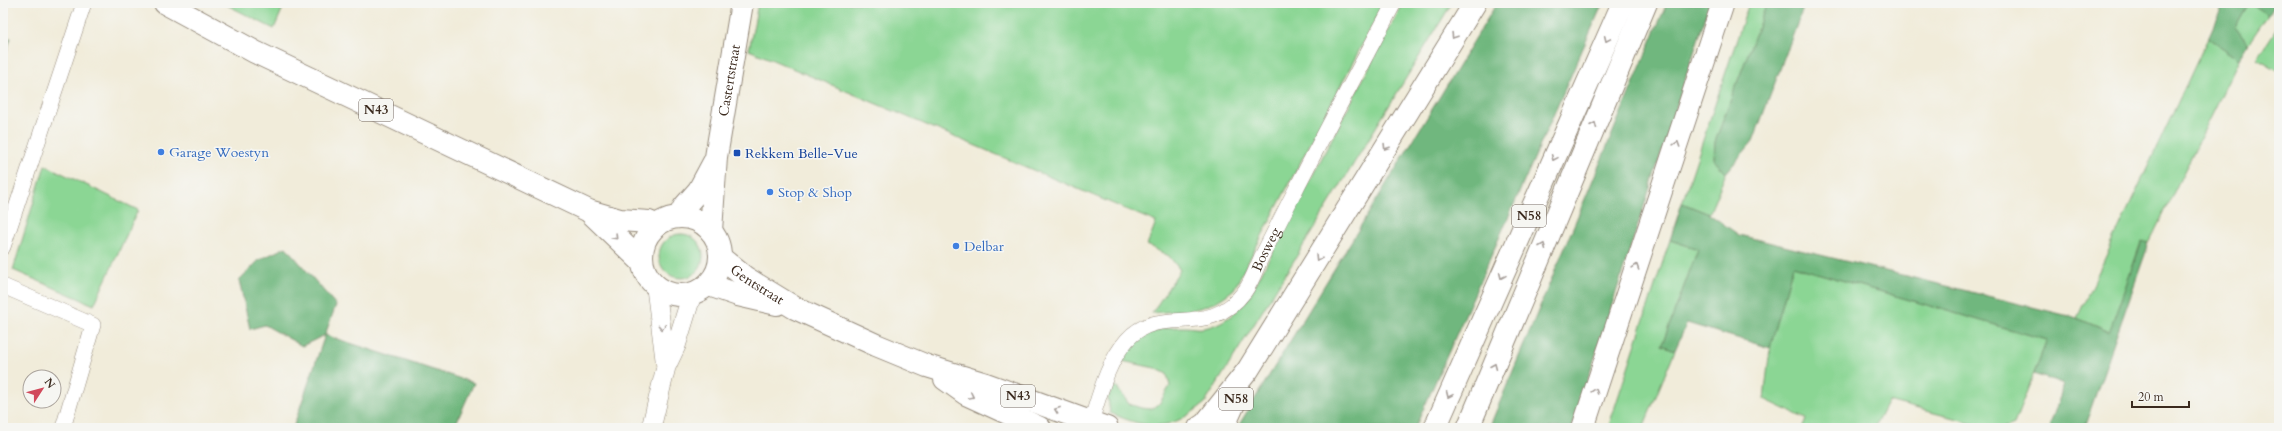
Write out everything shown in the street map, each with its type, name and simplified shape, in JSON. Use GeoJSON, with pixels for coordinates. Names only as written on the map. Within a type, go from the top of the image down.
{"type":"FeatureCollection","features":[{"type":"Feature","properties":{"kind":"main road","name":"N43"},"geometry":{"type":"LineString","coordinates":[[165,3],[255,52],[589,211],[620,220],[649,222],[656,225]]}},
{"type":"Feature","properties":{"kind":"main road","name":"Castertstraat"},"geometry":{"type":"LineString","coordinates":[[711,231],[716,157],[742,3]]}},
{"type":"Feature","properties":{"kind":"main road","name":"N58"},"geometry":{"type":"LineString","coordinates":[[1223,428],[1248,370],[1474,3]]}},
{"type":"Feature","properties":{"kind":"main road","name":"N58"},"geometry":{"type":"LineString","coordinates":[[1435,428],[1623,3]]}},
{"type":"Feature","properties":{"kind":"main road","name":"N58"},"geometry":{"type":"LineString","coordinates":[[1468,428],[1646,3]]}},
{"type":"Feature","properties":{"kind":"main road"},"geometry":{"type":"LineString","coordinates":[[1583,428],[1724,3]]}},
{"type":"Feature","properties":{"kind":"main road","name":"Castertstraat"},"geometry":{"type":"LineString","coordinates":[[679,217],[684,207],[699,190],[716,157]]}},
{"type":"Feature","properties":{"kind":"main road","name":"N43"},"geometry":{"type":"LineString","coordinates":[[589,211],[642,262],[646,274],[656,288],[670,294],[681,296],[701,289],[738,295],[795,308],[927,366],[986,384],[1096,426]]}},
{"type":"Feature","properties":{"kind":"main road"},"geometry":{"type":"LineString","coordinates":[[642,262],[645,242],[656,225],[671,218],[679,217],[689,217],[701,222],[711,231],[719,249],[721,258],[715,276],[701,289]]}},
{"type":"Feature","properties":{"kind":"main road","name":"Gentstraat"},"geometry":{"type":"LineString","coordinates":[[721,258],[746,278],[795,308]]}},
{"type":"Feature","properties":{"kind":"main road","name":"N43"},"geometry":{"type":"LineString","coordinates":[[927,366],[966,394],[1040,428]]}},
{"type":"Feature","properties":{"kind":"main road"},"geometry":{"type":"LineString","coordinates":[[1199,428],[1205,424],[1248,370]]}},
{"type":"Feature","properties":{"kind":"street"},"geometry":{"type":"LineString","coordinates":[[3,247],[84,3]]}},
{"type":"Feature","properties":{"kind":"street","name":"Bosweg"},"geometry":{"type":"LineString","coordinates":[[1096,426],[1107,372],[1118,351],[1137,331],[1147,325],[1162,322],[1198,321],[1220,314],[1232,306],[1246,290],[1302,177],[1394,3]]}},
{"type":"Feature","properties":{"kind":"street"},"geometry":{"type":"LineString","coordinates":[[3,286],[92,325],[63,428]]}},
{"type":"Feature","properties":{"kind":"street"},"geometry":{"type":"LineString","coordinates":[[656,288],[666,368]]}},
{"type":"Feature","properties":{"kind":"street"},"geometry":{"type":"LineString","coordinates":[[651,428],[666,368],[701,289]]}},
{"type":"Feature","properties":{"kind":"green space"},"geometry":{"type":"Polygon","coordinates":[[[223,3],[285,3],[274,29],[223,3]]]}},
{"type":"Feature","properties":{"kind":"green space"},"geometry":{"type":"Polygon","coordinates":[[[758,3],[1384,3],[1234,289],[1224,297],[1196,309],[1152,313],[1180,270],[1169,256],[1147,245],[1156,222],[749,50],[758,3]]]}},
{"type":"Feature","properties":{"kind":"green space"},"geometry":{"type":"Polygon","coordinates":[[[1403,3],[1452,3],[1205,403],[1181,419],[1160,425],[1138,423],[1110,413],[1108,397],[1115,385],[1129,404],[1141,408],[1152,409],[1159,404],[1170,386],[1167,374],[1155,368],[1122,361],[1134,344],[1141,338],[1156,331],[1174,327],[1201,328],[1217,324],[1236,312],[1250,295],[1403,3]]]}},
{"type":"Feature","properties":{"kind":"green space"},"geometry":{"type":"Polygon","coordinates":[[[1497,3],[1603,3],[1415,428],[1237,428],[1497,3]]]}},
{"type":"Feature","properties":{"kind":"green space"},"geometry":{"type":"Polygon","coordinates":[[[1667,3],[1710,3],[1572,428],[1489,428],[1667,3]]]}},
{"type":"Feature","properties":{"kind":"green space"},"geometry":{"type":"Polygon","coordinates":[[[1749,3],[1767,3],[1715,142],[1714,160],[1726,173],[1709,214],[1682,203],[1749,3]]]}},
{"type":"Feature","properties":{"kind":"green space"},"geometry":{"type":"Polygon","coordinates":[[[1767,3],[1805,3],[1753,141],[1726,173],[1714,160],[1715,142],[1767,3]]]}},
{"type":"Feature","properties":{"kind":"green space"},"geometry":{"type":"Polygon","coordinates":[[[2224,3],[2249,3],[2235,27],[2248,44],[2239,59],[2208,38],[2224,3]]]}},
{"type":"Feature","properties":{"kind":"green space"},"geometry":{"type":"Polygon","coordinates":[[[2249,3],[2268,15],[2248,44],[2235,27],[2249,3]]]}},
{"type":"Feature","properties":{"kind":"green space"},"geometry":{"type":"Polygon","coordinates":[[[2249,3],[2275,3],[2268,15],[2249,3]]]}},
{"type":"Feature","properties":{"kind":"green space"},"geometry":{"type":"Polygon","coordinates":[[[2279,25],[2279,72],[2257,59],[2279,25]]]}},
{"type":"Feature","properties":{"kind":"green space"},"geometry":{"type":"Polygon","coordinates":[[[3,38],[11,38],[3,61],[3,38]]]}},
{"type":"Feature","properties":{"kind":"green space"},"geometry":{"type":"Polygon","coordinates":[[[2208,38],[2239,59],[2149,243],[2141,242],[2110,332],[2077,318],[2208,38]]]}},
{"type":"Feature","properties":{"kind":"green space"},"geometry":{"type":"Polygon","coordinates":[[[45,165],[138,210],[94,305],[13,270],[45,165]]]}},
{"type":"Feature","properties":{"kind":"green space"},"geometry":{"type":"Polygon","coordinates":[[[1682,203],[1709,214],[1739,235],[2077,318],[2109,332],[2142,241],[2149,243],[2084,428],[2049,428],[2064,385],[2034,374],[2047,340],[1793,266],[1770,348],[1687,323],[1675,350],[1662,345],[1698,249],[1670,240],[1682,203]]]}},
{"type":"Feature","properties":{"kind":"green space"},"geometry":{"type":"Polygon","coordinates":[[[677,234],[685,234],[690,235],[697,240],[702,247],[702,265],[697,272],[690,277],[677,278],[669,275],[662,268],[659,260],[659,252],[662,244],[669,237],[677,234]]]}},
{"type":"Feature","properties":{"kind":"green space"},"geometry":{"type":"Polygon","coordinates":[[[1670,240],[1698,249],[1662,345],[1675,350],[1643,428],[1608,428],[1670,240]]]}},
{"type":"Feature","properties":{"kind":"green space"},"geometry":{"type":"Polygon","coordinates":[[[286,247],[336,305],[325,335],[302,346],[265,325],[250,329],[239,280],[259,260],[286,247]]]}},
{"type":"Feature","properties":{"kind":"green space"},"geometry":{"type":"Polygon","coordinates":[[[1793,266],[2047,340],[2014,424],[2007,427],[1992,428],[1888,401],[1874,428],[1802,428],[1806,419],[1764,399],[1770,348],[1793,266]]]}},
{"type":"Feature","properties":{"kind":"green space"},"geometry":{"type":"Polygon","coordinates":[[[325,335],[474,383],[454,428],[293,428],[325,335]]]}},
{"type":"Feature","properties":{"kind":"place","name":"Garage Woestyn"},"geometry":{"type":"Point","coordinates":[161,152]}},
{"type":"Feature","properties":{"kind":"place","name":"Rekkem Belle-Vue"},"geometry":{"type":"Point","coordinates":[737,153]}},
{"type":"Feature","properties":{"kind":"place","name":"Stop & Shop"},"geometry":{"type":"Point","coordinates":[770,192]}},
{"type":"Feature","properties":{"kind":"place","name":"Delbar"},"geometry":{"type":"Point","coordinates":[956,246]}}]}
